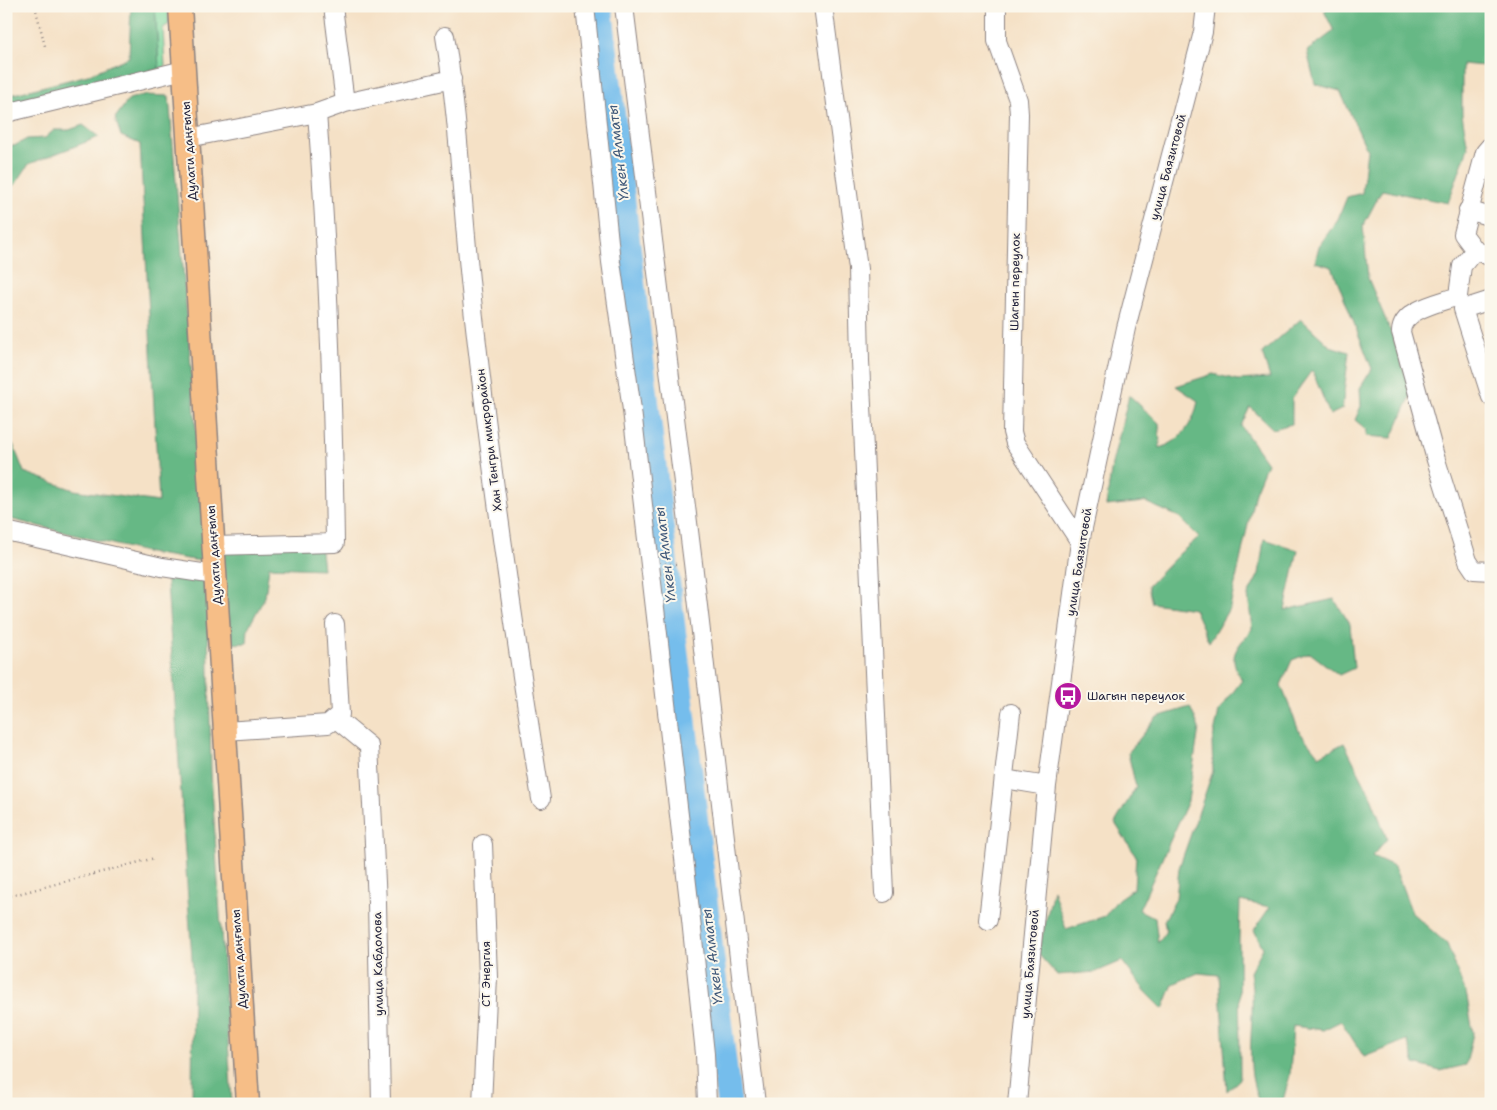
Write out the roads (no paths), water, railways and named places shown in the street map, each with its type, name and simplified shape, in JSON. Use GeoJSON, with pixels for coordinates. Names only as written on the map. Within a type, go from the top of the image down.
{"type":"FeatureCollection","features":[{"type":"Feature","properties":{"kind":"main road","name":"Дулати даңғылы"},"geometry":{"type":"LineString","coordinates":[[180,6],[248,1104]]}},
{"type":"Feature","properties":{"kind":"street"},"geometry":{"type":"LineString","coordinates":[[333,6],[345,103]]}},
{"type":"Feature","properties":{"kind":"street"},"geometry":{"type":"LineString","coordinates":[[585,6],[611,262],[632,410],[648,566],[690,910],[705,1054],[707,1104]]}},
{"type":"Feature","properties":{"kind":"street"},"geometry":{"type":"LineString","coordinates":[[624,6],[693,563],[756,1104]]}},
{"type":"Feature","properties":{"kind":"street"},"geometry":{"type":"LineString","coordinates":[[823,6],[858,269],[884,893]]}},
{"type":"Feature","properties":{"kind":"street","name":"Шагын переулок"},"geometry":{"type":"LineString","coordinates":[[997,6],[997,40],[1018,100],[1019,114],[1012,432],[1020,450],[1080,542]]}},
{"type":"Feature","properties":{"kind":"street","name":"улица Баязитовой"},"geometry":{"type":"LineString","coordinates":[[1017,1104],[1047,786],[1080,542],[1126,328],[1204,32],[1206,6]]}},
{"type":"Feature","properties":{"kind":"street","name":"Хан Тенгри микрорайон"},"geometry":{"type":"LineString","coordinates":[[445,36],[452,79],[471,288],[492,474],[541,799]]}},
{"type":"Feature","properties":{"kind":"street"},"geometry":{"type":"LineString","coordinates":[[6,113],[184,70]]}},
{"type":"Feature","properties":{"kind":"street"},"geometry":{"type":"LineString","coordinates":[[188,138],[317,113],[345,103],[452,79]]}},
{"type":"Feature","properties":{"kind":"street"},"geometry":{"type":"LineString","coordinates":[[214,546],[335,543],[333,406],[327,253],[317,113]]}},
{"type":"Feature","properties":{"kind":"street"},"geometry":{"type":"LineString","coordinates":[[1491,144],[1485,152],[1484,178],[1468,210],[1463,234],[1483,254],[1462,266],[1458,296],[1407,316],[1401,323],[1401,332],[1436,460],[1468,561],[1474,570],[1491,571]]}},
{"type":"Feature","properties":{"kind":"street"},"geometry":{"type":"LineString","coordinates":[[1468,210],[1491,217]]}},
{"type":"Feature","properties":{"kind":"street"},"geometry":{"type":"LineString","coordinates":[[1491,300],[1463,309],[1491,396]]}},
{"type":"Feature","properties":{"kind":"street"},"geometry":{"type":"LineString","coordinates":[[6,531],[162,567],[215,575]]}},
{"type":"Feature","properties":{"kind":"street"},"geometry":{"type":"LineString","coordinates":[[225,730],[328,724],[340,714],[335,624]]}},
{"type":"Feature","properties":{"kind":"street"},"geometry":{"type":"LineString","coordinates":[[988,920],[1011,713]]}},
{"type":"Feature","properties":{"kind":"street","name":"улица Кабдолова"},"geometry":{"type":"LineString","coordinates":[[335,718],[369,746],[377,902],[381,1104]]}},
{"type":"Feature","properties":{"kind":"street"},"geometry":{"type":"LineString","coordinates":[[1004,779],[1047,786]]}},
{"type":"Feature","properties":{"kind":"street","name":"СТ Энергия"},"geometry":{"type":"LineString","coordinates":[[482,1104],[488,977],[483,844]]}},
{"type":"Feature","properties":{"kind":"waterway","name":"Үлкен Алматы"},"geometry":{"type":"LineString","coordinates":[[600,6],[729,1104]]}},
{"type":"Feature","properties":{"kind":"place","name":"Шагын переулок"},"geometry":{"type":"Point","coordinates":[1068,696]}}]}
